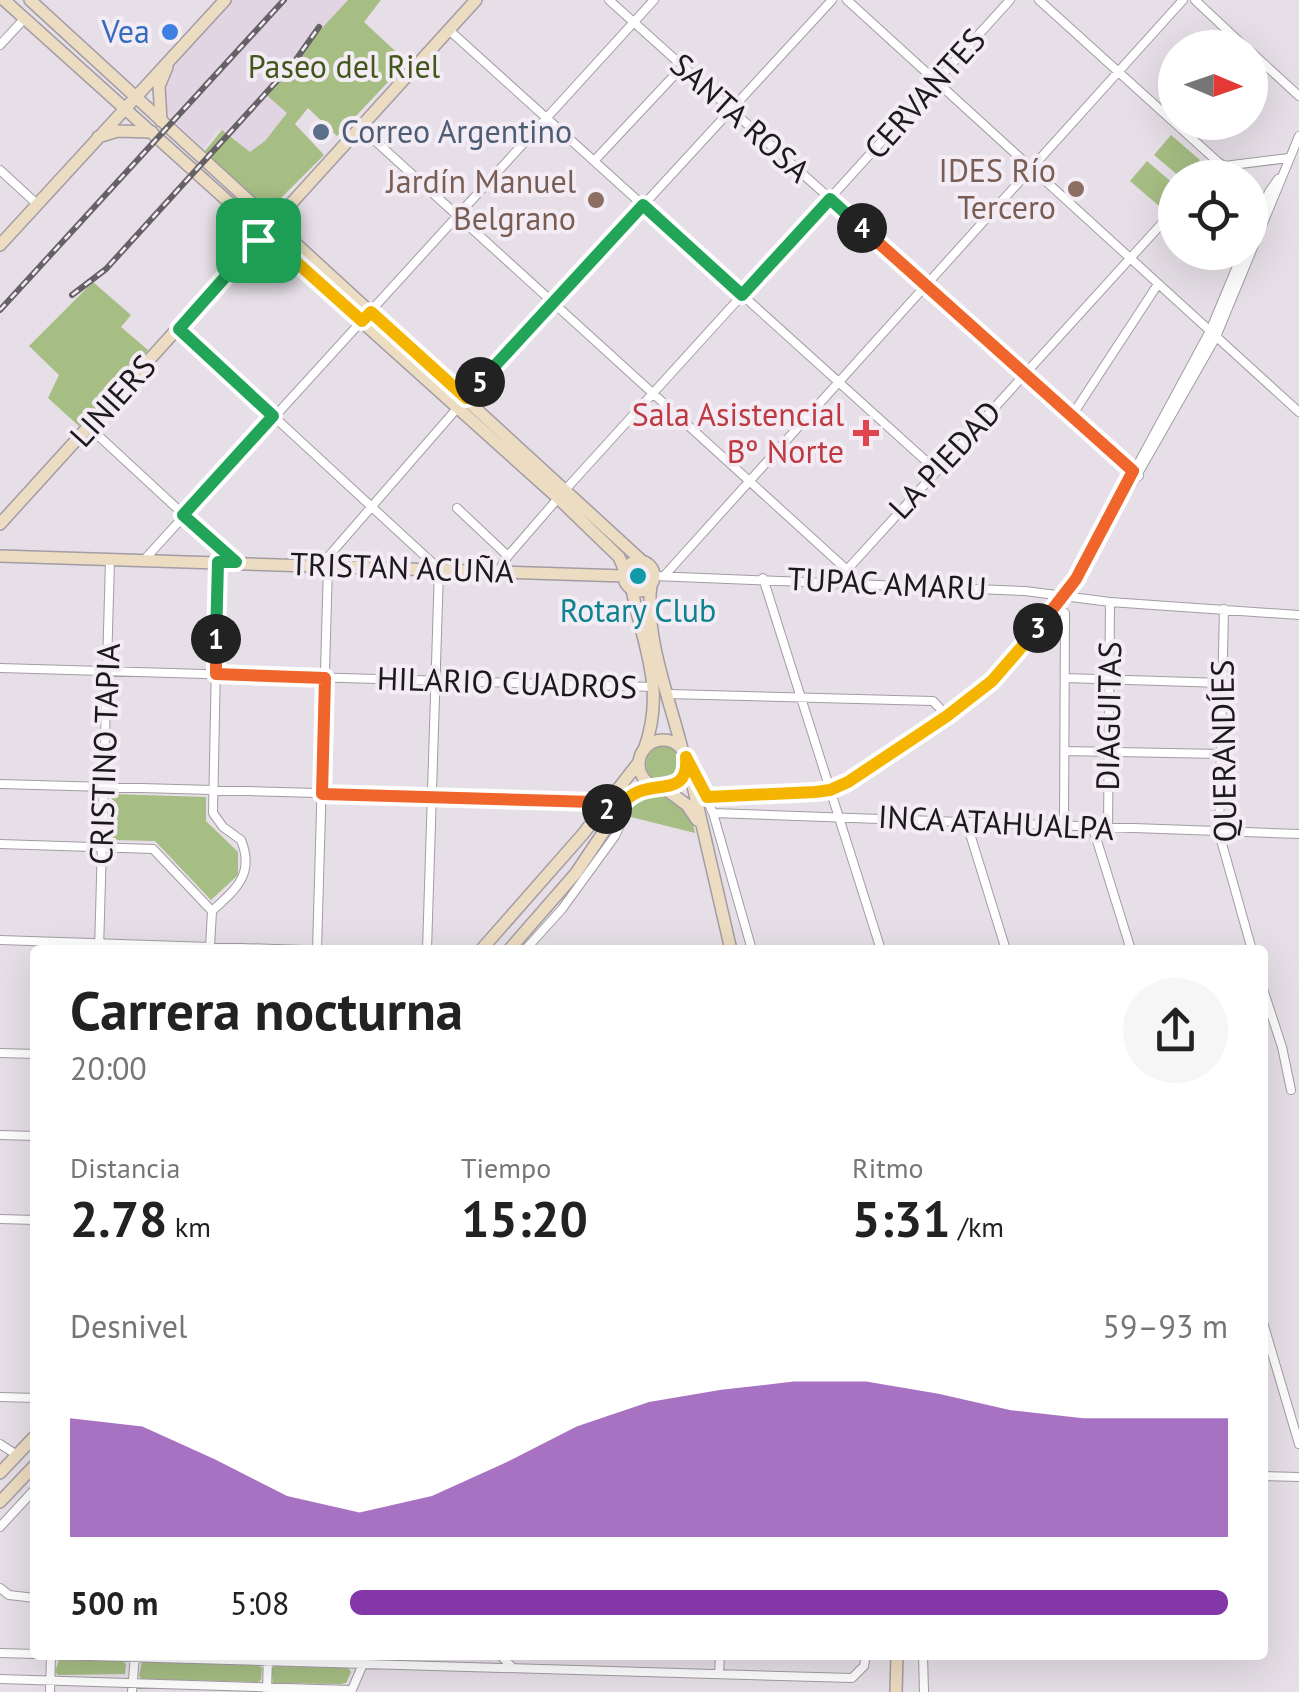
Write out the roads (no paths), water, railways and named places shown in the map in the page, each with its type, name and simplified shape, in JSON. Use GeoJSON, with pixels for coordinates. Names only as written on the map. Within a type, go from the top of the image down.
{"type":"FeatureCollection","features":[{"type":"Feature","properties":{"kind":"main road"},"geometry":{"type":"LineString","coordinates":[[4,0],[124,108],[269,228]]}},
{"type":"Feature","properties":{"kind":"main road"},"geometry":{"type":"LineString","coordinates":[[0,244],[224,0]]}},
{"type":"Feature","properties":{"kind":"main road","name":"LINIERS"},"geometry":{"type":"LineString","coordinates":[[0,524],[476,0]]}},
{"type":"Feature","properties":{"kind":"main road"},"geometry":{"type":"LineString","coordinates":[[24,18],[36,2],[269,228],[562,494],[650,566],[656,579],[650,609],[730,945]]}},
{"type":"Feature","properties":{"kind":"main road"},"geometry":{"type":"LineString","coordinates":[[161,121],[160,86],[170,59]]}},
{"type":"Feature","properties":{"kind":"main road"},"geometry":{"type":"LineString","coordinates":[[98,137],[118,131],[152,132]]}},
{"type":"Feature","properties":{"kind":"main road"},"geometry":{"type":"LineString","coordinates":[[513,945],[576,873],[642,756],[653,726],[654,687],[632,590],[619,557],[562,494]]}},
{"type":"Feature","properties":{"kind":"main road","name":"TRISTAN ACUÑA"},"geometry":{"type":"LineString","coordinates":[[0,556],[624,573]]}},
{"type":"Feature","properties":{"kind":"main road"},"geometry":{"type":"LineString","coordinates":[[624,573],[634,562],[642,561]]}},
{"type":"Feature","properties":{"kind":"main road"},"geometry":{"type":"LineString","coordinates":[[632,590],[642,590],[656,579]]}},
{"type":"Feature","properties":{"kind":"main road"},"geometry":{"type":"LineString","coordinates":[[642,756],[663,740],[685,756]]}},
{"type":"Feature","properties":{"kind":"main road"},"geometry":{"type":"LineString","coordinates":[[642,756],[642,775],[687,805],[700,823]]}},
{"type":"Feature","properties":{"kind":"main road"},"geometry":{"type":"LineString","coordinates":[[486,945],[609,811],[634,793],[681,779],[685,756]]}},
{"type":"Feature","properties":{"kind":"main road"},"geometry":{"type":"LineString","coordinates":[[0,1472],[30,1441]]}},
{"type":"Feature","properties":{"kind":"main road"},"geometry":{"type":"LineString","coordinates":[[0,1502],[30,1469]]}},
{"type":"Feature","properties":{"kind":"main road"},"geometry":{"type":"LineString","coordinates":[[896,1692],[897,1660]]}},
{"type":"Feature","properties":{"kind":"street","name":"SANTA ROSA"},"geometry":{"type":"LineString","coordinates":[[609,0],[1136,474]]}},
{"type":"Feature","properties":{"kind":"street"},"geometry":{"type":"LineString","coordinates":[[144,560],[654,0]]}},
{"type":"Feature","properties":{"kind":"street"},"geometry":{"type":"LineString","coordinates":[[317,945],[325,566],[462,403],[832,0]]}},
{"type":"Feature","properties":{"kind":"street"},"geometry":{"type":"LineString","coordinates":[[847,0],[1299,412]]}},
{"type":"Feature","properties":{"kind":"street","name":"CERVANTES"},"geometry":{"type":"LineString","coordinates":[[498,572],[562,494],[1010,0]]}},
{"type":"Feature","properties":{"kind":"street"},"geometry":{"type":"LineString","coordinates":[[1039,0],[1216,160]]}},
{"type":"Feature","properties":{"kind":"street"},"geometry":{"type":"LineString","coordinates":[[656,579],[1183,0]]}},
{"type":"Feature","properties":{"kind":"street"},"geometry":{"type":"LineString","coordinates":[[1195,0],[1227,30]]}},
{"type":"Feature","properties":{"kind":"street"},"geometry":{"type":"LineString","coordinates":[[0,46],[24,18]]}},
{"type":"Feature","properties":{"kind":"street"},"geometry":{"type":"LineString","coordinates":[[449,30],[936,470]]}},
{"type":"Feature","properties":{"kind":"street"},"geometry":{"type":"LineString","coordinates":[[594,161],[683,66]]}},
{"type":"Feature","properties":{"kind":"street"},"geometry":{"type":"LineString","coordinates":[[1268,67],[1299,96]]}},
{"type":"Feature","properties":{"kind":"street"},"geometry":{"type":"LineString","coordinates":[[360,127],[846,569],[845,581]]}},
{"type":"Feature","properties":{"kind":"street"},"geometry":{"type":"LineString","coordinates":[[707,797],[830,790],[866,771],[947,716],[1004,668],[1064,596],[1136,474],[1213,334],[1299,136]]}},
{"type":"Feature","properties":{"kind":"street"},"geometry":{"type":"LineString","coordinates":[[1268,161],[1290,158]]}},
{"type":"Feature","properties":{"kind":"street"},"geometry":{"type":"LineString","coordinates":[[0,170],[37,204]]}},
{"type":"Feature","properties":{"kind":"street"},"geometry":{"type":"LineString","coordinates":[[1268,194],[1284,172]]}},
{"type":"Feature","properties":{"kind":"street","name":"LA PIEDAD"},"geometry":{"type":"LineString","coordinates":[[846,569],[1158,228]]}},
{"type":"Feature","properties":{"kind":"street"},"geometry":{"type":"LineString","coordinates":[[1213,334],[1236,270]]}},
{"type":"Feature","properties":{"kind":"street"},"geometry":{"type":"LineString","coordinates":[[1071,416],[1158,284]]}},
{"type":"Feature","properties":{"kind":"street"},"geometry":{"type":"LineString","coordinates":[[179,329],[439,569],[427,945]]}},
{"type":"Feature","properties":{"kind":"street"},"geometry":{"type":"LineString","coordinates":[[89,428],[236,562]]}},
{"type":"Feature","properties":{"kind":"street"},"geometry":{"type":"LineString","coordinates":[[457,508],[508,556]]}},
{"type":"Feature","properties":{"kind":"street","name":"CRISTINO TAPIA"},"geometry":{"type":"LineString","coordinates":[[99,945],[110,559]]}},
{"type":"Feature","properties":{"kind":"street"},"geometry":{"type":"LineString","coordinates":[[212,911],[240,886],[247,866],[241,840],[216,820],[212,790],[218,562]]}},
{"type":"Feature","properties":{"kind":"street"},"geometry":{"type":"LineString","coordinates":[[763,578],[879,945]]}},
{"type":"Feature","properties":{"kind":"street","name":"TUPAC AMARU"},"geometry":{"type":"LineString","coordinates":[[656,579],[845,581],[1299,615]]}},
{"type":"Feature","properties":{"kind":"street","name":"DIAGUITAS"},"geometry":{"type":"LineString","coordinates":[[1108,829],[1110,602]]}},
{"type":"Feature","properties":{"kind":"street","name":"QUERANDÍES"},"geometry":{"type":"LineString","coordinates":[[1224,609],[1219,832],[1251,945]]}},
{"type":"Feature","properties":{"kind":"street"},"geometry":{"type":"LineString","coordinates":[[1064,824],[1065,613]]}},
{"type":"Feature","properties":{"kind":"street","name":"HILARIO CUADROS"},"geometry":{"type":"LineString","coordinates":[[0,668],[654,687]]}},
{"type":"Feature","properties":{"kind":"street"},"geometry":{"type":"LineString","coordinates":[[1065,678],[1222,683]]}},
{"type":"Feature","properties":{"kind":"street"},"geometry":{"type":"LineString","coordinates":[[669,694],[933,701],[947,716]]}},
{"type":"Feature","properties":{"kind":"street"},"geometry":{"type":"LineString","coordinates":[[1065,751],[1220,754]]}},
{"type":"Feature","properties":{"kind":"street"},"geometry":{"type":"LineString","coordinates":[[685,756],[707,797],[751,945]]}},
{"type":"Feature","properties":{"kind":"street"},"geometry":{"type":"LineString","coordinates":[[0,784],[594,802],[620,822],[611,844],[530,945]]}},
{"type":"Feature","properties":{"kind":"street","name":"INCA ATAHUALPA"},"geometry":{"type":"LineString","coordinates":[[712,813],[1299,834]]}},
{"type":"Feature","properties":{"kind":"street"},"geometry":{"type":"LineString","coordinates":[[966,821],[1004,945]]}},
{"type":"Feature","properties":{"kind":"street","name":"DIAGUITAS"},"geometry":{"type":"LineString","coordinates":[[1094,828],[1129,945]]}},
{"type":"Feature","properties":{"kind":"street"},"geometry":{"type":"LineString","coordinates":[[0,844],[153,848],[212,911],[214,945]]}},
{"type":"Feature","properties":{"kind":"street"},"geometry":{"type":"LineString","coordinates":[[0,940],[71,945]]}},
{"type":"Feature","properties":{"kind":"street"},"geometry":{"type":"LineString","coordinates":[[1268,1004],[1291,1090]]}},
{"type":"Feature","properties":{"kind":"street"},"geometry":{"type":"LineString","coordinates":[[0,1052],[30,1054]]}},
{"type":"Feature","properties":{"kind":"street"},"geometry":{"type":"LineString","coordinates":[[0,1135],[30,1136]]}},
{"type":"Feature","properties":{"kind":"street"},"geometry":{"type":"LineString","coordinates":[[0,1219],[30,1220]]}},
{"type":"Feature","properties":{"kind":"street"},"geometry":{"type":"LineString","coordinates":[[1268,1338],[1299,1444]]}},
{"type":"Feature","properties":{"kind":"street"},"geometry":{"type":"LineString","coordinates":[[1268,1370],[1278,1370]]}},
{"type":"Feature","properties":{"kind":"street"},"geometry":{"type":"LineString","coordinates":[[0,1396],[30,1398]]}},
{"type":"Feature","properties":{"kind":"street"},"geometry":{"type":"LineString","coordinates":[[0,1444],[16,1455]]}},
{"type":"Feature","properties":{"kind":"street"},"geometry":{"type":"LineString","coordinates":[[1268,1476],[1299,1477]]}},
{"type":"Feature","properties":{"kind":"street"},"geometry":{"type":"LineString","coordinates":[[0,1527],[30,1495]]}},
{"type":"Feature","properties":{"kind":"street"},"geometry":{"type":"LineString","coordinates":[[19,1507],[30,1508]]}},
{"type":"Feature","properties":{"kind":"street"},"geometry":{"type":"LineString","coordinates":[[0,1588],[9,1596],[30,1598]]}},
{"type":"Feature","properties":{"kind":"street"},"geometry":{"type":"LineString","coordinates":[[0,1653],[30,1654]]}},
{"type":"Feature","properties":{"kind":"street"},"geometry":{"type":"LineString","coordinates":[[50,1692],[52,1660]]}},
{"type":"Feature","properties":{"kind":"street"},"geometry":{"type":"LineString","coordinates":[[132,1688],[134,1660]]}},
{"type":"Feature","properties":{"kind":"street"},"geometry":{"type":"LineString","coordinates":[[267,1690],[268,1660]]}},
{"type":"Feature","properties":{"kind":"street"},"geometry":{"type":"LineString","coordinates":[[300,1660],[852,1678],[865,1660]]}},
{"type":"Feature","properties":{"kind":"street"},"geometry":{"type":"LineString","coordinates":[[505,1660],[510,1666]]}},
{"type":"Feature","properties":{"kind":"street"},"geometry":{"type":"LineString","coordinates":[[561,1660],[561,1668]]}},
{"type":"Feature","properties":{"kind":"street"},"geometry":{"type":"LineString","coordinates":[[719,1674],[720,1660]]}},
{"type":"Feature","properties":{"kind":"street"},"geometry":{"type":"LineString","coordinates":[[924,1660],[924,1692]]}},
{"type":"Feature","properties":{"kind":"street"},"geometry":{"type":"LineString","coordinates":[[0,1680],[132,1688],[351,1691],[364,1664]]}},
{"type":"Feature","properties":{"kind":"railway"},"geometry":{"type":"LineString","coordinates":[[0,310],[284,0]]}},
{"type":"Feature","properties":{"kind":"railway"},"geometry":{"type":"LineString","coordinates":[[72,295],[106,269],[295,61],[319,27]]}},
{"type":"Feature","properties":{"kind":"place","name":"Vea"},"geometry":{"type":"Point","coordinates":[170,32]}},
{"type":"Feature","properties":{"kind":"place","name":"Correo Argentino"},"geometry":{"type":"Point","coordinates":[321,132]}},
{"type":"Feature","properties":{"kind":"place","name":"IDES Río Tercero"},"geometry":{"type":"Point","coordinates":[1076,189]}},
{"type":"Feature","properties":{"kind":"place","name":"Jardín Manuel Belgrano"},"geometry":{"type":"Point","coordinates":[596,200]}},
{"type":"Feature","properties":{"kind":"place","name":"Sala Asistencial Bº Norte"},"geometry":{"type":"Point","coordinates":[866,433]}},
{"type":"Feature","properties":{"kind":"place","name":"Rotary Club"},"geometry":{"type":"Point","coordinates":[638,576]}},
{"type":"Feature","properties":{"kind":"park label","name":"Paseo del Riel"},"geometry":{"type":"Point","coordinates":[344,67]}}]}
